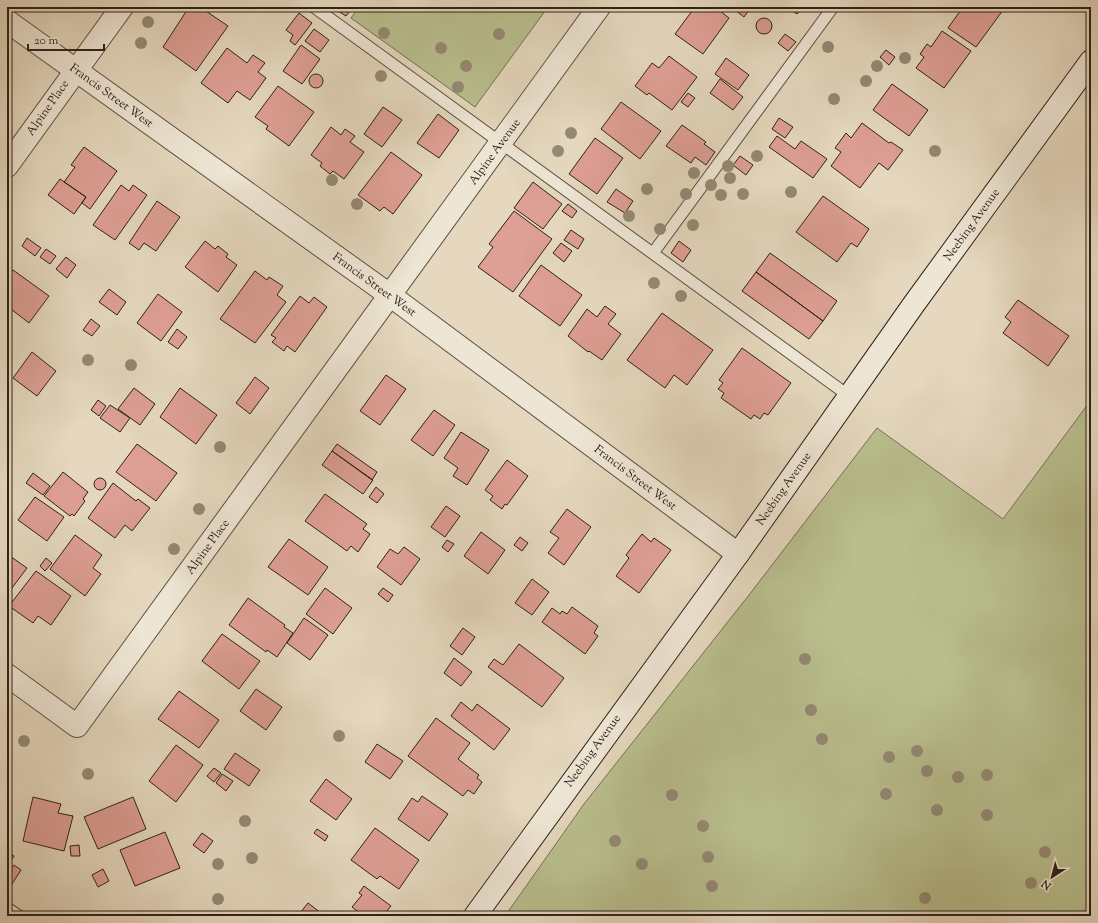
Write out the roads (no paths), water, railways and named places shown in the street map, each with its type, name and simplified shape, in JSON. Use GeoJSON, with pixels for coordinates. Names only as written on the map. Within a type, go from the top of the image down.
{"type":"FeatureCollection","features":[{"type":"Feature","properties":{"kind":"street","name":"Alpine Place"},"geometry":{"type":"LineString","coordinates":[[7,166],[122,7]]}},
{"type":"Feature","properties":{"kind":"street","name":"Alpine Avenue"},"geometry":{"type":"LineString","coordinates":[[390,296],[600,7]]}},
{"type":"Feature","properties":{"kind":"street","name":"Francis Street West"},"geometry":{"type":"LineString","coordinates":[[7,21],[390,296],[738,554]]}},
{"type":"Feature","properties":{"kind":"street","name":"Neebing Avenue"},"geometry":{"type":"LineString","coordinates":[[475,916],[738,554],[849,396],[1091,61]]}},
{"type":"Feature","properties":{"kind":"street","name":"Alpine Place"},"geometry":{"type":"LineString","coordinates":[[7,675],[78,726],[390,296]]}},
{"type":"Feature","properties":{"kind":"lane"},"geometry":{"type":"LineString","coordinates":[[314,7],[502,142],[849,396]]}},
{"type":"Feature","properties":{"kind":"lane"},"geometry":{"type":"LineString","coordinates":[[653,253],[833,7]]}},
{"type":"Feature","properties":{"kind":"lane"},"geometry":{"type":"LineString","coordinates":[[7,908],[19,916]]}}]}
